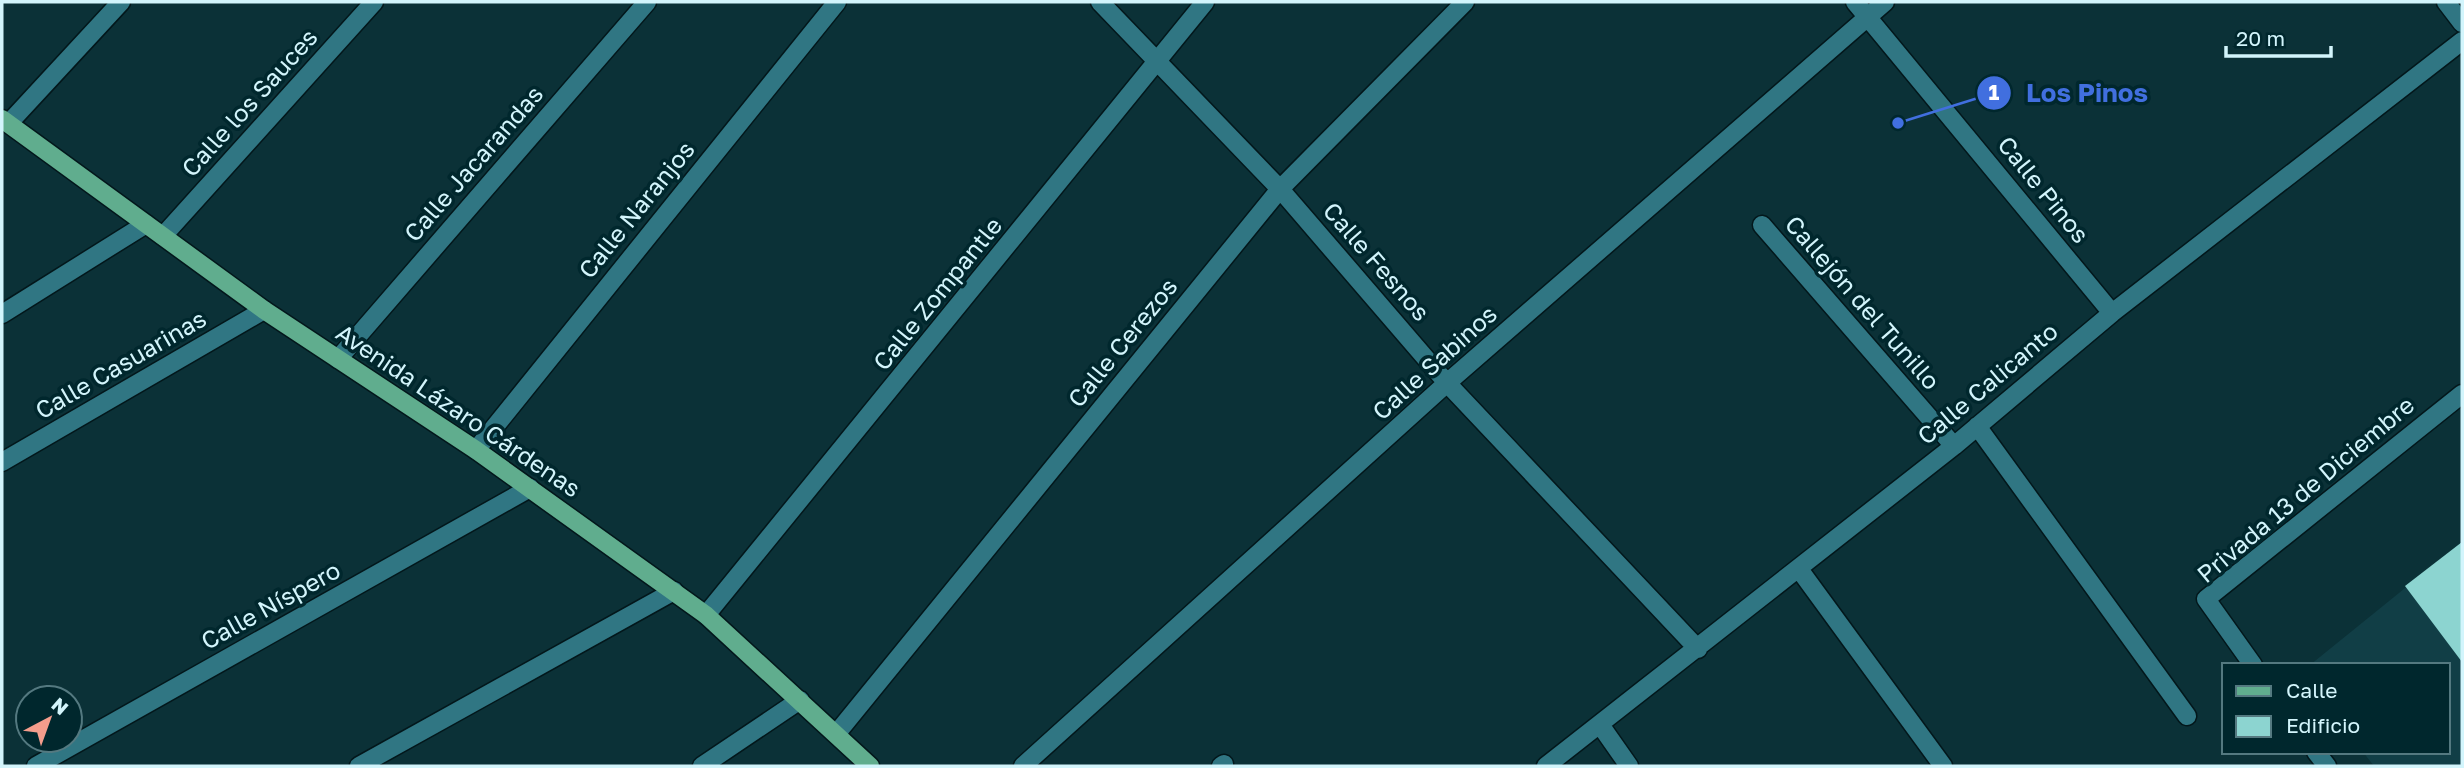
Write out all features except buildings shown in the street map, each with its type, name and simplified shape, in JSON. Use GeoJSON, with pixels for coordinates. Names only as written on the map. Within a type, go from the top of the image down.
{"type":"FeatureCollection","features":[{"type":"Feature","properties":{"kind":"main road","name":"Avenida Lázaro Cárdenas"},"geometry":{"type":"LineString","coordinates":[[5,121],[264,310],[475,450],[706,615],[870,766]]}},
{"type":"Feature","properties":{"kind":"street"},"geometry":{"type":"LineString","coordinates":[[5,121],[121,2]]}},
{"type":"Feature","properties":{"kind":"street","name":"Calle los Sauces"},"geometry":{"type":"LineString","coordinates":[[163,236],[374,2]]}},
{"type":"Feature","properties":{"kind":"street","name":"Calle Jacarandas"},"geometry":{"type":"LineString","coordinates":[[338,359],[647,2]]}},
{"type":"Feature","properties":{"kind":"street","name":"Calle Naranjos"},"geometry":{"type":"LineString","coordinates":[[475,450],[837,2]]}},
{"type":"Feature","properties":{"kind":"street","name":"Calle Fesnos"},"geometry":{"type":"LineString","coordinates":[[1100,2],[1280,189],[1447,383],[1698,649]]}},
{"type":"Feature","properties":{"kind":"street","name":"Calle Zompantle"},"geometry":{"type":"LineString","coordinates":[[706,615],[1159,62],[1205,2]]}},
{"type":"Feature","properties":{"kind":"street","name":"Calle Cerezos"},"geometry":{"type":"LineString","coordinates":[[837,733],[1280,189],[1465,2]]}},
{"type":"Feature","properties":{"kind":"street","name":"Calle Pinos"},"geometry":{"type":"LineString","coordinates":[[1855,2],[2112,313]]}},
{"type":"Feature","properties":{"kind":"street","name":"Calle Sabinos"},"geometry":{"type":"LineString","coordinates":[[1023,766],[1447,383],[1885,2]]}},
{"type":"Feature","properties":{"kind":"street"},"geometry":{"type":"LineString","coordinates":[[2446,2],[2462,23]]}},
{"type":"Feature","properties":{"kind":"street","name":"Calle Calicanto"},"geometry":{"type":"LineString","coordinates":[[1546,766],[1601,726],[1954,446],[2112,313],[2462,41]]}},
{"type":"Feature","properties":{"kind":"street"},"geometry":{"type":"LineString","coordinates":[[2,314],[146,224]]}},
{"type":"Feature","properties":{"kind":"street","name":"Callejón del Tunillo"},"geometry":{"type":"LineString","coordinates":[[1762,225],[1954,446]]}},
{"type":"Feature","properties":{"kind":"street","name":"Calle Casuarinas"},"geometry":{"type":"LineString","coordinates":[[2,462],[264,310]]}},
{"type":"Feature","properties":{"kind":"street","name":"Privada 13 de Diciembre"},"geometry":{"type":"LineString","coordinates":[[2252,663],[2206,599],[2462,394]]}},
{"type":"Feature","properties":{"kind":"street"},"geometry":{"type":"LineString","coordinates":[[1977,426],[2188,716]]}},
{"type":"Feature","properties":{"kind":"street","name":"Calle Níspero"},"geometry":{"type":"LineString","coordinates":[[36,766],[530,488]]}},
{"type":"Feature","properties":{"kind":"street"},"geometry":{"type":"LineString","coordinates":[[1799,569],[1943,766]]}},
{"type":"Feature","properties":{"kind":"street"},"geometry":{"type":"LineString","coordinates":[[359,766],[674,592]]}},
{"type":"Feature","properties":{"kind":"street"},"geometry":{"type":"LineString","coordinates":[[702,766],[800,700]]}},
{"type":"Feature","properties":{"kind":"street"},"geometry":{"type":"LineString","coordinates":[[1601,726],[1629,766]]}},
{"type":"Feature","properties":{"kind":"shaded area"},"geometry":{"type":"Polygon","coordinates":[[[2462,542],[2462,766],[2374,766],[2365,754],[2450,754],[2450,663],[2312,663],[2462,542]]]}},
{"type":"Feature","properties":{"kind":"place","name":"Los Pinos"},"geometry":{"type":"Point","coordinates":[1898,123]}}]}
